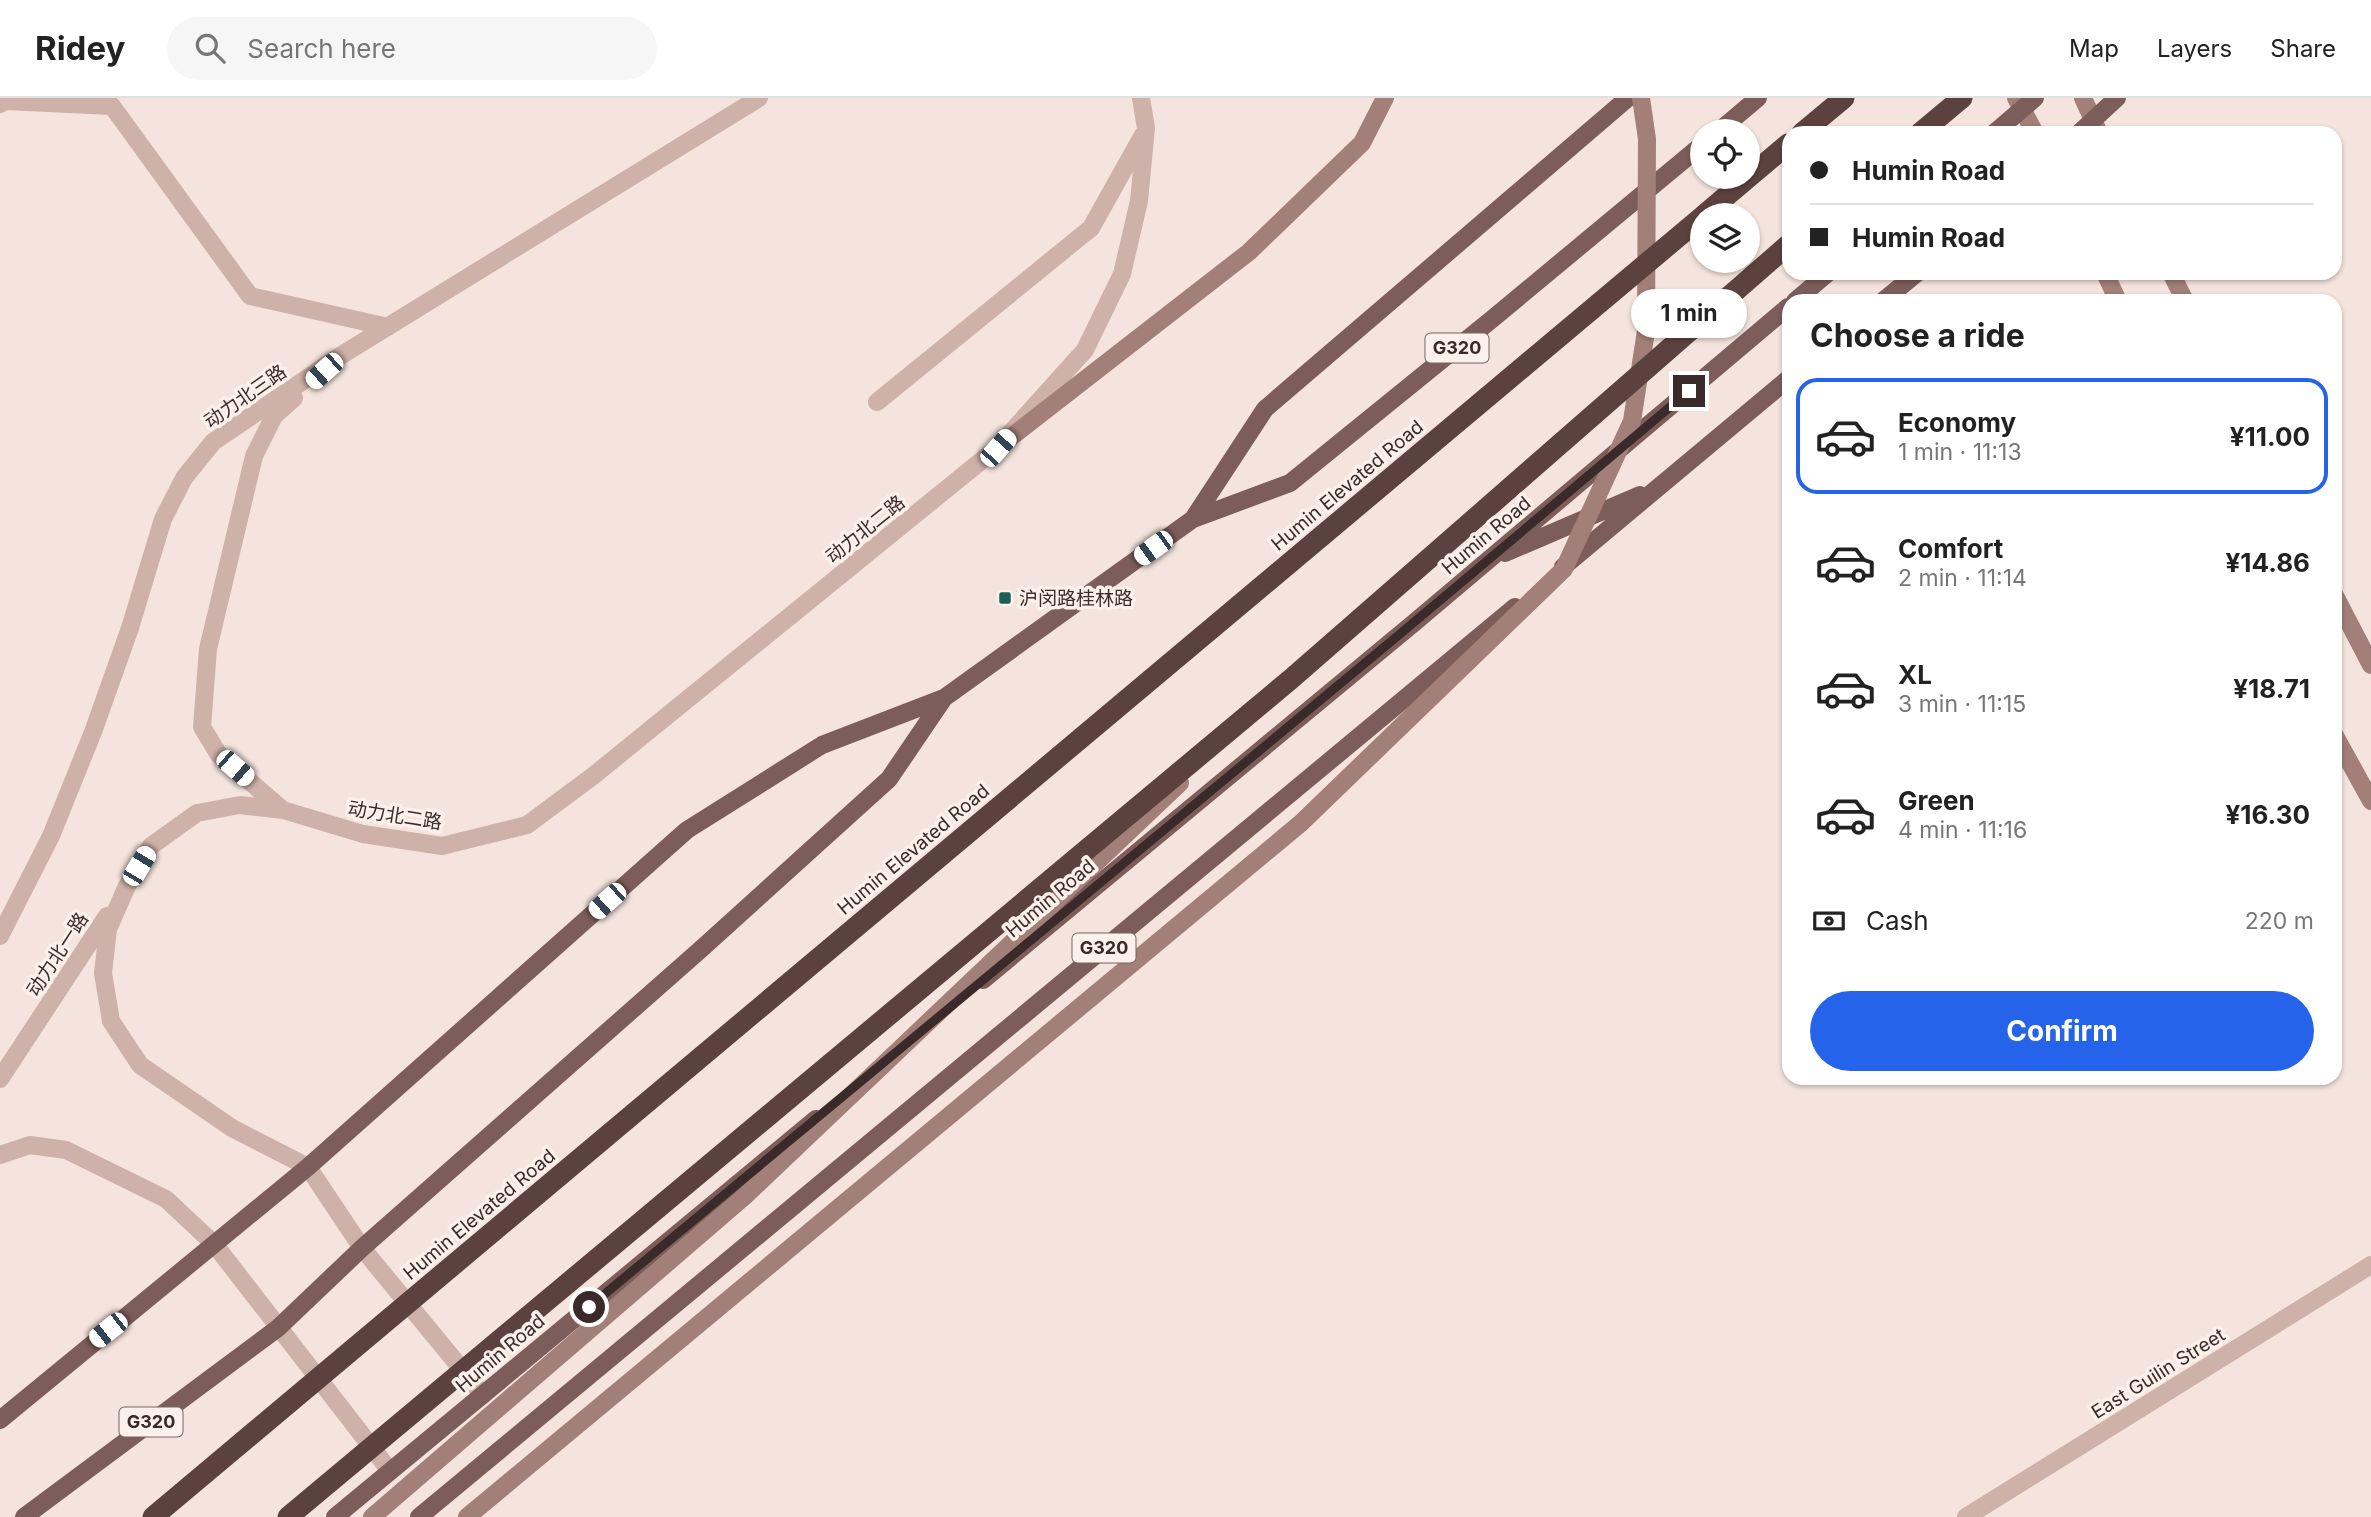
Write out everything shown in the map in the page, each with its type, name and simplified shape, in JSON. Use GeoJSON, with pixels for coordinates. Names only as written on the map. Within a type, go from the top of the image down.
{"type":"FeatureCollection","features":[{"type":"Feature","properties":{"kind":"highway"},"geometry":{"type":"LineString","coordinates":[[1810,126],[1844,98]]}},
{"type":"Feature","properties":{"kind":"highway"},"geometry":{"type":"LineString","coordinates":[[1928,126],[1962,98]]}},
{"type":"Feature","properties":{"kind":"highway","name":"Humin Elevated Road"},"geometry":{"type":"LineString","coordinates":[[1718,203],[1782,149]]}},
{"type":"Feature","properties":{"kind":"highway","name":"Humin Elevated Road"},"geometry":{"type":"LineString","coordinates":[[153,1517],[1690,227]]}},
{"type":"Feature","properties":{"kind":"highway"},"geometry":{"type":"LineString","coordinates":[[288,1517],[1291,679],[1782,250]]}},
{"type":"Feature","properties":{"kind":"main road"},"geometry":{"type":"LineString","coordinates":[[998,448],[1249,252],[1362,143],[1385,98]]}},
{"type":"Feature","properties":{"kind":"main road","name":"G320"},"geometry":{"type":"LineString","coordinates":[[1193,519],[1265,409],[1628,98]]}},
{"type":"Feature","properties":{"kind":"main road"},"geometry":{"type":"LineString","coordinates":[[467,1517],[1301,823],[1563,569],[1632,421],[1646,331],[1647,139],[1641,98]]}},
{"type":"Feature","properties":{"kind":"main road"},"geometry":{"type":"LineString","coordinates":[[1733,119],[1758,98]]}},
{"type":"Feature","properties":{"kind":"main road"},"geometry":{"type":"LineString","coordinates":[[2083,98],[2096,126],[2117,98]]}},
{"type":"Feature","properties":{"kind":"main road"},"geometry":{"type":"LineString","coordinates":[[2001,126],[2024,102],[2033,126]]}},
{"type":"Feature","properties":{"kind":"main road","name":"G320"},"geometry":{"type":"LineString","coordinates":[[0,1420],[308,1167],[687,830],[822,744],[944,698],[1193,519],[1290,483],[1690,155]]}},
{"type":"Feature","properties":{"kind":"main road"},"geometry":{"type":"LineString","coordinates":[[1804,294],[1820,280]]}},
{"type":"Feature","properties":{"kind":"main road"},"geometry":{"type":"LineString","coordinates":[[1892,294],[1908,280]]}},
{"type":"Feature","properties":{"kind":"main road","name":"Humin Road"},"geometry":{"type":"LineString","coordinates":[[335,1517],[1489,560],[1782,312]]}},
{"type":"Feature","properties":{"kind":"main road","name":"G320"},"geometry":{"type":"LineString","coordinates":[[419,1517],[1782,384]]}},
{"type":"Feature","properties":{"kind":"main road"},"geometry":{"type":"LineString","coordinates":[[1489,560],[1659,487]]}},
{"type":"Feature","properties":{"kind":"main road"},"geometry":{"type":"LineString","coordinates":[[2342,609],[2371,665]]}},
{"type":"Feature","properties":{"kind":"main road"},"geometry":{"type":"LineString","coordinates":[[372,1517],[745,1196],[1291,679]]}},
{"type":"Feature","properties":{"kind":"main road","name":"G320"},"geometry":{"type":"LineString","coordinates":[[24,1517],[278,1328],[362,1248],[889,779],[944,698]]}},
{"type":"Feature","properties":{"kind":"main road"},"geometry":{"type":"LineString","coordinates":[[2342,748],[2371,801]]}},
{"type":"Feature","properties":{"kind":"street","name":"动力北三路"},"geometry":{"type":"LineString","coordinates":[[0,936],[51,836],[88,743],[130,628],[163,519],[184,478],[213,442],[340,356],[759,98]]}},
{"type":"Feature","properties":{"kind":"street"},"geometry":{"type":"LineString","coordinates":[[1141,98],[1146,128]]}},
{"type":"Feature","properties":{"kind":"street"},"geometry":{"type":"LineString","coordinates":[[877,402],[1091,228],[1146,128],[1152,98]]}},
{"type":"Feature","properties":{"kind":"street"},"geometry":{"type":"LineString","coordinates":[[0,104],[5,101],[112,106],[250,296],[388,327]]}},
{"type":"Feature","properties":{"kind":"street","name":"动力北二路"},"geometry":{"type":"LineString","coordinates":[[483,1395],[362,1248],[308,1167],[232,1128],[141,1065],[111,1021],[103,973],[108,929],[127,886],[151,846],[197,813],[240,805],[284,810],[363,834],[442,846],[527,825],[593,776],[998,448],[1085,351],[1122,274],[1139,201],[1146,128]]}},
{"type":"Feature","properties":{"kind":"street"},"geometry":{"type":"LineString","coordinates":[[284,810],[219,755],[202,727],[208,649],[254,456],[274,416],[340,356]]}},
{"type":"Feature","properties":{"kind":"street","name":"动力北一路"},"geometry":{"type":"LineString","coordinates":[[0,1080],[127,886]]}},
{"type":"Feature","properties":{"kind":"street"},"geometry":{"type":"LineString","coordinates":[[0,1155],[30,1145],[66,1150],[166,1199],[215,1245],[390,1471]]}},
{"type":"Feature","properties":{"kind":"street","name":"East Guilin Street"},"geometry":{"type":"LineString","coordinates":[[1966,1517],[2371,1265]]}},
{"type":"Feature","properties":{"kind":"place","name":"沪闵路桂林路"},"geometry":{"type":"Point","coordinates":[1005,598]}},
{"type":"Feature","properties":{"kind":"route"},"geometry":{"type":"LineString","coordinates":[[589,1307],[1689,391]]}}]}
